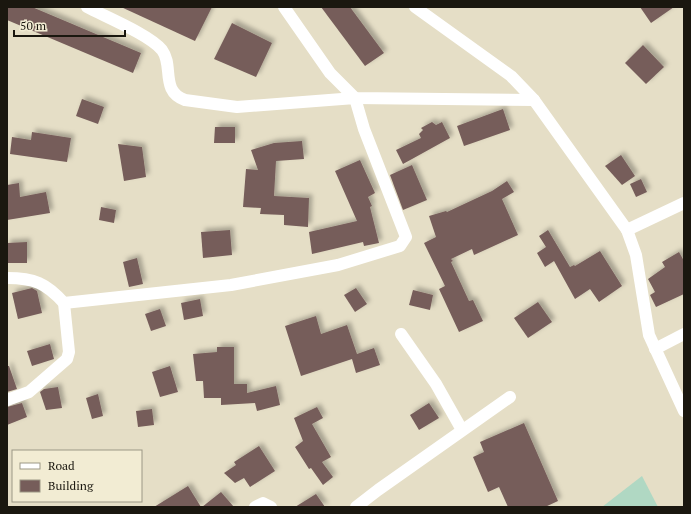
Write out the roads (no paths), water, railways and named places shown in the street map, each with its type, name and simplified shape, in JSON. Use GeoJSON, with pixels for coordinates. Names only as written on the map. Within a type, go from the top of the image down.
{"type":"FeatureCollection","features":[{"type":"Feature","properties":{"kind":"street"},"geometry":{"type":"LineString","coordinates":[[87,7],[146,38],[161,49],[168,60],[167,72],[170,85],[178,97],[186,100],[237,107],[355,98],[534,100]]}},
{"type":"Feature","properties":{"kind":"street"},"geometry":{"type":"LineString","coordinates":[[64,303],[231,286],[338,265],[400,246],[406,237],[364,129],[355,98],[330,73],[284,7]]}},
{"type":"Feature","properties":{"kind":"street"},"geometry":{"type":"LineString","coordinates":[[415,7],[511,76],[534,100],[627,230],[636,255],[649,335],[684,411]]}},
{"type":"Feature","properties":{"kind":"street"},"geometry":{"type":"LineString","coordinates":[[627,230],[684,203]]}},
{"type":"Feature","properties":{"kind":"street"},"geometry":{"type":"LineString","coordinates":[[7,278],[35,280],[52,290],[64,303],[69,352],[67,359],[29,392],[7,400]]}},
{"type":"Feature","properties":{"kind":"street"},"geometry":{"type":"LineString","coordinates":[[401,334],[436,384],[462,430]]}},
{"type":"Feature","properties":{"kind":"street"},"geometry":{"type":"LineString","coordinates":[[655,349],[684,334]]}},
{"type":"Feature","properties":{"kind":"street"},"geometry":{"type":"LineString","coordinates":[[356,507],[510,397]]}},
{"type":"Feature","properties":{"kind":"street"},"geometry":{"type":"LineString","coordinates":[[255,507],[263,503],[271,507]]}}]}
